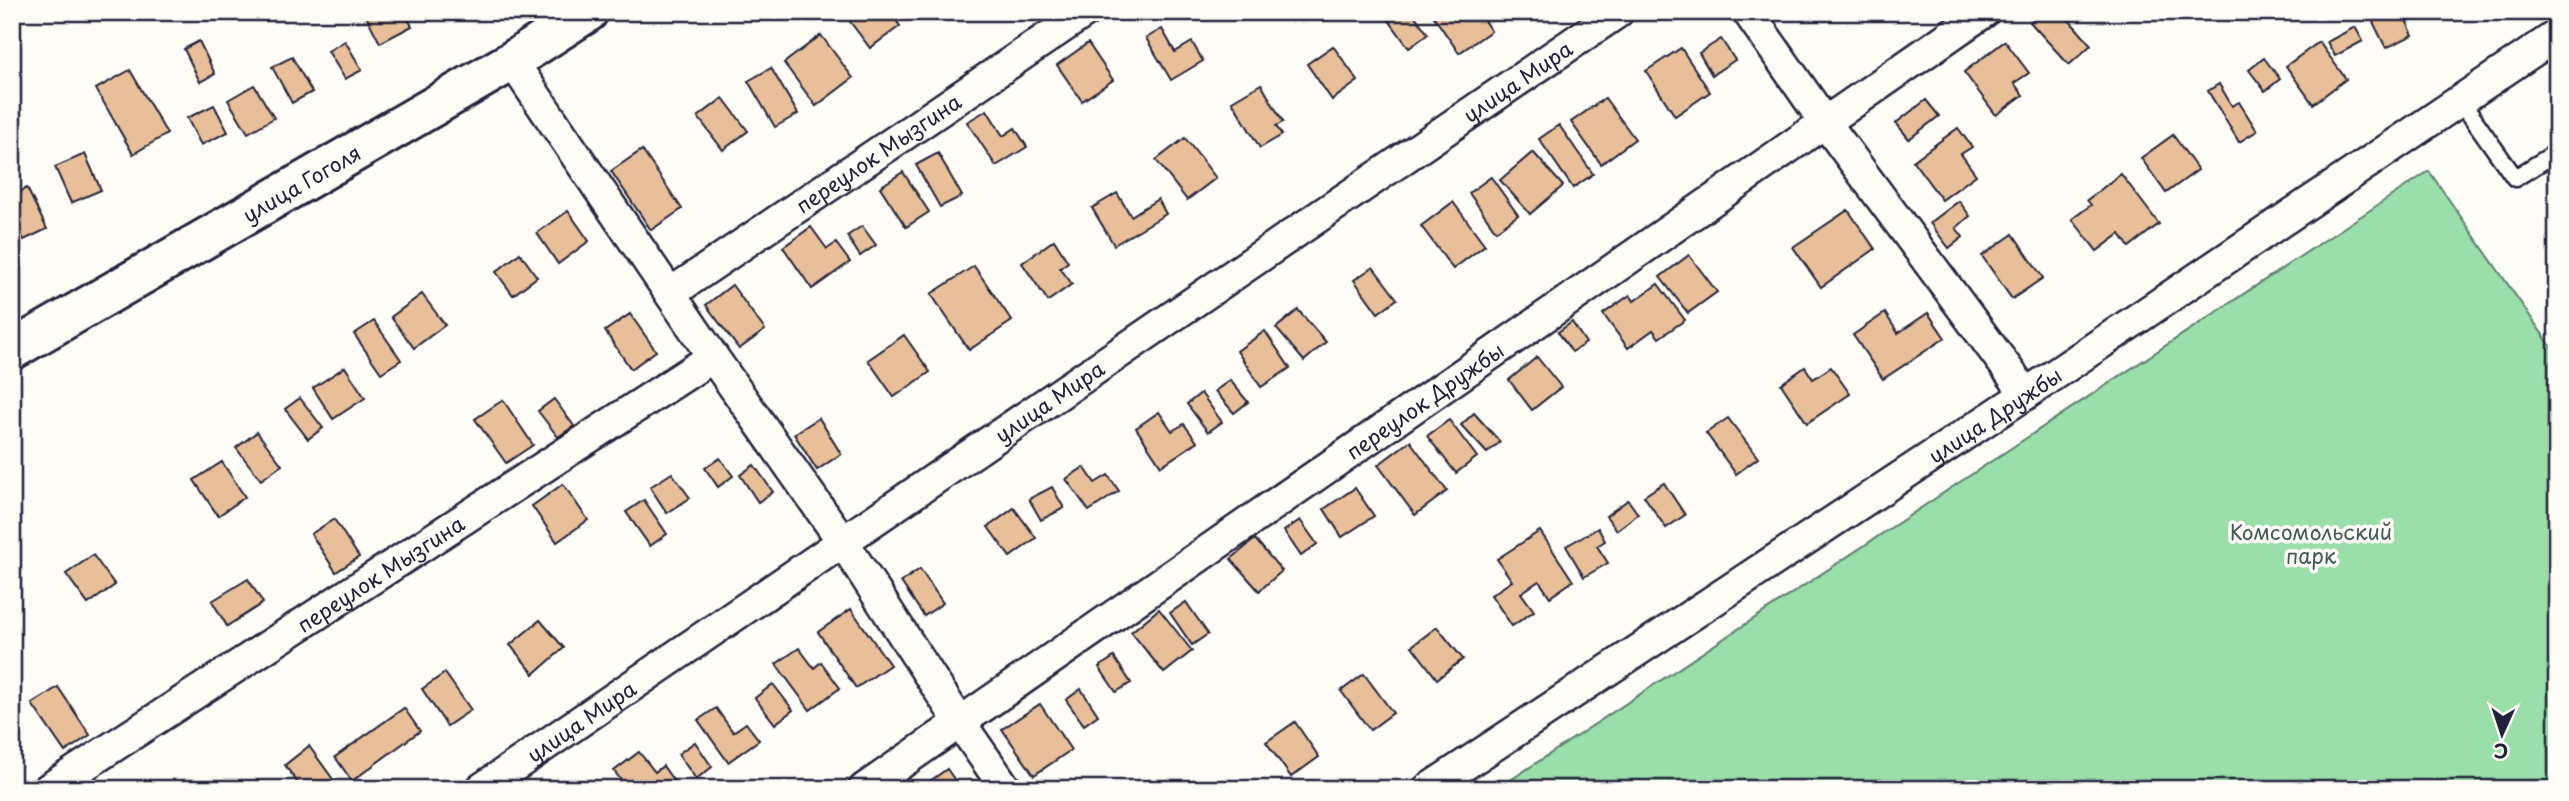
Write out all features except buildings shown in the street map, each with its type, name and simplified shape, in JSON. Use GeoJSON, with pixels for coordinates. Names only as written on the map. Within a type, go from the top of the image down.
{"type":"FeatureCollection","features":[{"type":"Feature","properties":{"kind":"street","name":"улица Гоголя"},"geometry":{"type":"LineString","coordinates":[[12,350],[512,61],[588,12]]}},
{"type":"Feature","properties":{"kind":"street","name":"переулок Мызгина"},"geometry":{"type":"LineString","coordinates":[[671,293],[1085,12]]}},
{"type":"Feature","properties":{"kind":"street","name":"улица Мира"},"geometry":{"type":"LineString","coordinates":[[481,789],[1618,12]]}},
{"type":"Feature","properties":{"kind":"street"},"geometry":{"type":"LineString","coordinates":[[1748,12],[1824,121],[2026,394]]}},
{"type":"Feature","properties":{"kind":"street","name":"переулок Дружбы"},"geometry":{"type":"LineString","coordinates":[[864,789],[1984,12]]}},
{"type":"Feature","properties":{"kind":"street","name":"улица Дружбы"},"geometry":{"type":"LineString","coordinates":[[1428,789],[2026,394],[2557,35]]}},
{"type":"Feature","properties":{"kind":"street"},"geometry":{"type":"LineString","coordinates":[[512,61],[713,357],[843,542],[1006,789]]}},
{"type":"Feature","properties":{"kind":"street","name":"переулок Мызгина"},"geometry":{"type":"LineString","coordinates":[[48,789],[713,357]]}},
{"type":"Feature","properties":{"kind":"lane"},"geometry":{"type":"LineString","coordinates":[[2460,100],[2515,178],[2557,152]]}},
{"type":"Feature","properties":{"kind":"green space","name":"Комсомольский парк"},"geometry":{"type":"Polygon","coordinates":[[[2429,171],[2557,355],[2557,789],[1497,789],[2429,171]]]}}]}
